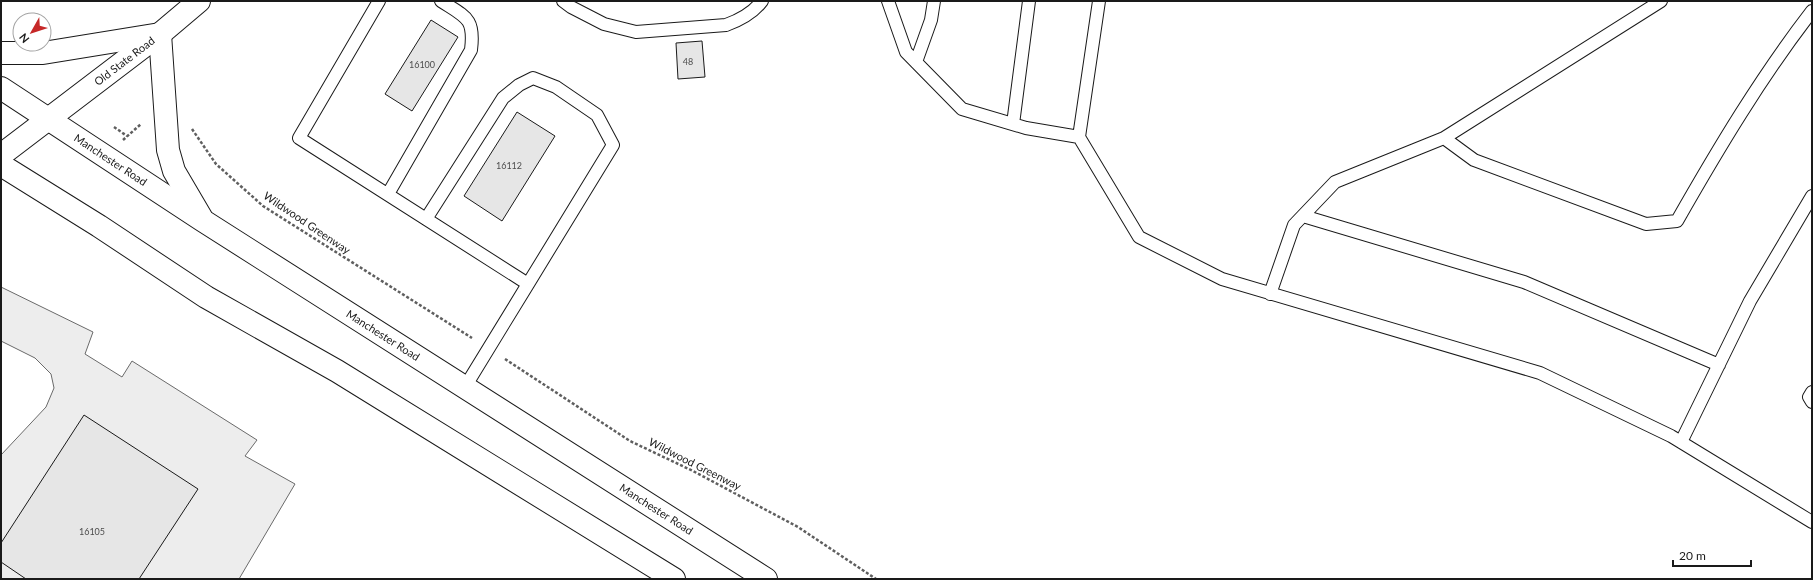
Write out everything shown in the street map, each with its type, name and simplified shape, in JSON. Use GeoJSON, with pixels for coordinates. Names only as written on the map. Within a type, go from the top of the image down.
{"type":"FeatureCollection","features":[{"type":"Feature","properties":{"kind":"main road","name":"Old State Road"},"geometry":{"type":"LineString","coordinates":[[1,155],[160,34],[199,1]]}},
{"type":"Feature","properties":{"kind":"main road"},"geometry":{"type":"LineString","coordinates":[[1,53],[43,53],[160,34],[168,150],[174,171],[202,220]]}},
{"type":"Feature","properties":{"kind":"main road","name":"Manchester Road"},"geometry":{"type":"LineString","coordinates":[[1,88],[202,220],[766,579]]}},
{"type":"Feature","properties":{"kind":"main road"},"geometry":{"type":"LineString","coordinates":[[1,165],[99,226],[206,297],[337,371],[674,579]]}},
{"type":"Feature","properties":{"kind":"lane"},"geometry":{"type":"LineString","coordinates":[[379,1],[299,138],[528,284]]}},
{"type":"Feature","properties":{"kind":"lane"},"geometry":{"type":"LineString","coordinates":[[388,194],[471,50],[473,32],[466,17],[441,1]]}},
{"type":"Feature","properties":{"kind":"lane"},"geometry":{"type":"LineString","coordinates":[[563,1],[571,7],[604,24],[636,32],[726,25],[738,21],[757,7],[762,1]]}},
{"type":"Feature","properties":{"kind":"lane"},"geometry":{"type":"LineString","coordinates":[[888,1],[906,52],[962,109],[1026,128],[1079,137]]}},
{"type":"Feature","properties":{"kind":"lane"},"geometry":{"type":"LineString","coordinates":[[916,62],[931,20],[934,1]]}},
{"type":"Feature","properties":{"kind":"lane"},"geometry":{"type":"LineString","coordinates":[[1013,124],[1029,1]]}},
{"type":"Feature","properties":{"kind":"lane"},"geometry":{"type":"LineString","coordinates":[[1099,1],[1079,137],[1139,238],[1222,279],[1540,373],[1681,442],[1812,522]]}},
{"type":"Feature","properties":{"kind":"lane"},"geometry":{"type":"LineString","coordinates":[[1270,294],[1294,225],[1336,182],[1444,138],[1661,1]]}},
{"type":"Feature","properties":{"kind":"lane"},"geometry":{"type":"LineString","coordinates":[[1444,138],[1474,160],[1646,224],[1677,221],[1722,142],[1796,32],[1812,11]]}},
{"type":"Feature","properties":{"kind":"lane"},"geometry":{"type":"LineString","coordinates":[[426,219],[503,98],[519,85],[533,78],[556,87],[597,115],[613,145],[466,387]]}},
{"type":"Feature","properties":{"kind":"lane"},"geometry":{"type":"LineString","coordinates":[[1681,442],[1750,301],[1812,196]]}},
{"type":"Feature","properties":{"kind":"lane"},"geometry":{"type":"LineString","coordinates":[[1303,216],[1524,282],[1719,365]]}},
{"type":"Feature","properties":{"kind":"lane"},"geometry":{"type":"LineString","coordinates":[[1812,392],[1809,397],[1812,402]]}},
{"type":"Feature","properties":{"kind":"path"},"geometry":{"type":"LineString","coordinates":[[122,141],[141,124]]}},
{"type":"Feature","properties":{"kind":"path","name":"Wildwood Greenway"},"geometry":{"type":"LineString","coordinates":[[189,125],[216,164],[263,206],[451,325]]}},
{"type":"Feature","properties":{"kind":"path"},"geometry":{"type":"LineString","coordinates":[[114,127],[127,136]]}},
{"type":"Feature","properties":{"kind":"path","name":"Wildwood Greenway"},"geometry":{"type":"LineString","coordinates":[[508,362],[597,418],[630,441],[693,471],[798,527],[876,579]]}},
{"type":"Feature","properties":{"kind":"shaded area"},"geometry":{"type":"Polygon","coordinates":[[[1,287],[93,332],[85,354],[122,377],[132,361],[257,440],[245,456],[295,484],[239,579],[1,579],[1,455],[46,407],[54,388],[51,374],[35,358],[1,341],[1,287]]]}},
{"type":"Feature","properties":{"kind":"building"},"geometry":{"type":"Polygon","coordinates":[[[431,20],[458,37],[412,111],[385,94],[431,20]]]}},
{"type":"Feature","properties":{"kind":"building"},"geometry":{"type":"Polygon","coordinates":[[[702,41],[705,77],[678,79],[676,43],[702,41]]]}},
{"type":"Feature","properties":{"kind":"building"},"geometry":{"type":"Polygon","coordinates":[[[517,112],[555,136],[502,221],[464,196],[517,112]]]}},
{"type":"Feature","properties":{"kind":"building"},"geometry":{"type":"Polygon","coordinates":[[[84,415],[198,489],[139,579],[26,579],[1,562],[1,543],[84,415]]]}}]}
